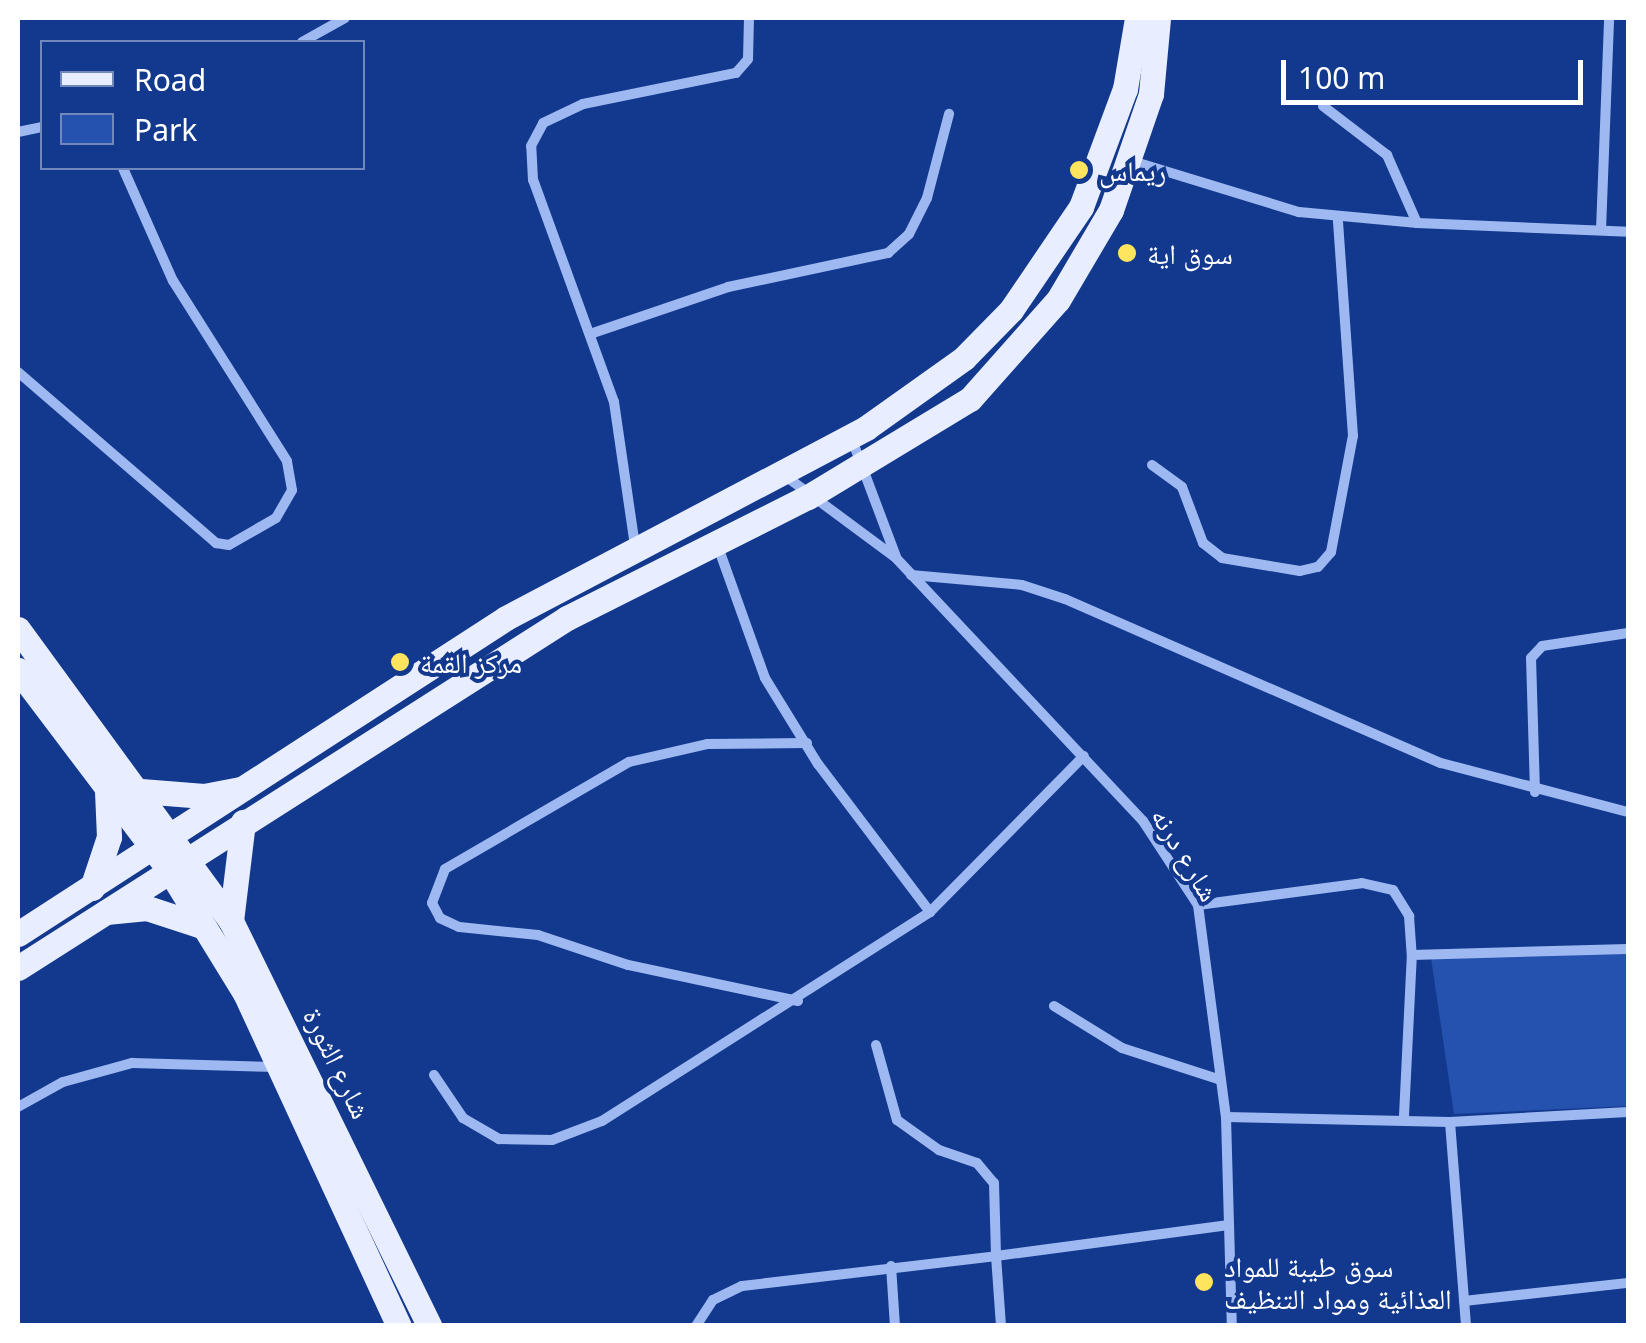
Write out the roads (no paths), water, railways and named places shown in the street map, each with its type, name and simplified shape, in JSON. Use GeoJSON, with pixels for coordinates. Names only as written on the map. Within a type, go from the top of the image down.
{"type":"FeatureCollection","features":[{"type":"Feature","properties":{"kind":"main road"},"geometry":{"type":"LineString","coordinates":[[18,968],[101,913],[250,787],[506,618],[850,436],[964,358],[1046,262],[1109,144],[1137,18]]}},
{"type":"Feature","properties":{"kind":"main road"},"geometry":{"type":"LineString","coordinates":[[18,934],[92,888],[243,822],[567,618],[808,497],[970,399],[1010,359],[1058,300],[1132,160],[1151,94],[1158,18]]}},
{"type":"Feature","properties":{"kind":"main road"},"geometry":{"type":"LineString","coordinates":[[18,629],[142,792],[172,852]]}},
{"type":"Feature","properties":{"kind":"main road"},"geometry":{"type":"LineString","coordinates":[[18,670],[106,787],[172,852]]}},
{"type":"Feature","properties":{"kind":"main road"},"geometry":{"type":"LineString","coordinates":[[92,888],[109,837],[106,787]]}},
{"type":"Feature","properties":{"kind":"main road"},"geometry":{"type":"LineString","coordinates":[[142,792],[204,796],[250,787]]}},
{"type":"Feature","properties":{"kind":"main road"},"geometry":{"type":"LineString","coordinates":[[231,921],[243,822]]}},
{"type":"Feature","properties":{"kind":"main road","name":"شارع الثورة"},"geometry":{"type":"LineString","coordinates":[[172,852],[231,921],[428,1326]]}},
{"type":"Feature","properties":{"kind":"main road","name":"شارع الثورة"},"geometry":{"type":"LineString","coordinates":[[172,852],[203,927],[279,1067],[399,1326]]}},
{"type":"Feature","properties":{"kind":"main road"},"geometry":{"type":"LineString","coordinates":[[101,913],[147,908],[203,927]]}},
{"type":"Feature","properties":{"kind":"street"},"geometry":{"type":"LineString","coordinates":[[306,40],[345,18]]}},
{"type":"Feature","properties":{"kind":"street"},"geometry":{"type":"LineString","coordinates":[[636,546],[614,402],[593,333],[532,180],[530,146],[543,123],[582,104],[736,73],[748,59],[748,18]]}},
{"type":"Feature","properties":{"kind":"street"},"geometry":{"type":"LineString","coordinates":[[1602,230],[1609,18]]}},
{"type":"Feature","properties":{"kind":"street"},"geometry":{"type":"LineString","coordinates":[[1323,106],[1387,155],[1417,223]]}},
{"type":"Feature","properties":{"kind":"street"},"geometry":{"type":"LineString","coordinates":[[593,333],[728,287],[888,254],[909,234],[927,198],[949,114]]}},
{"type":"Feature","properties":{"kind":"street"},"geometry":{"type":"LineString","coordinates":[[1132,160],[1338,220],[1628,232]]}},
{"type":"Feature","properties":{"kind":"street"},"geometry":{"type":"LineString","coordinates":[[18,372],[216,543],[229,545],[276,518],[292,490],[287,461],[173,280],[124,170]]}},
{"type":"Feature","properties":{"kind":"street"},"geometry":{"type":"LineString","coordinates":[[1152,465],[1182,487],[1203,544],[1222,558],[1300,570],[1318,567],[1332,552],[1346,489],[1354,387],[1338,220]]}},
{"type":"Feature","properties":{"kind":"street","name":"شارع درنه"},"geometry":{"type":"LineString","coordinates":[[850,436],[896,558]]}},
{"type":"Feature","properties":{"kind":"street","name":"شارع درنه"},"geometry":{"type":"LineString","coordinates":[[781,473],[808,497],[896,558],[1143,821],[1198,905],[1226,1117],[1232,1326]]}},
{"type":"Feature","properties":{"kind":"street"},"geometry":{"type":"LineString","coordinates":[[717,542],[765,678],[930,912]]}},
{"type":"Feature","properties":{"kind":"street"},"geometry":{"type":"LineString","coordinates":[[910,575],[1022,585],[1064,598],[1441,763],[1535,792],[1628,812]]}},
{"type":"Feature","properties":{"kind":"street"},"geometry":{"type":"LineString","coordinates":[[1535,792],[1531,658],[1542,646],[1628,633]]}},
{"type":"Feature","properties":{"kind":"street"},"geometry":{"type":"LineString","coordinates":[[798,1001],[628,965],[538,936],[459,927],[432,903],[445,868],[629,762],[707,744],[807,742]]}},
{"type":"Feature","properties":{"kind":"street"},"geometry":{"type":"LineString","coordinates":[[434,1075],[478,1128],[499,1139],[552,1140],[602,1121],[798,1001],[930,912],[1084,756]]}},
{"type":"Feature","properties":{"kind":"street"},"geometry":{"type":"LineString","coordinates":[[1198,905],[1362,883],[1392,890],[1409,916],[1412,955],[1404,1116]]}},
{"type":"Feature","properties":{"kind":"street"},"geometry":{"type":"LineString","coordinates":[[1412,955],[1628,949]]}},
{"type":"Feature","properties":{"kind":"street"},"geometry":{"type":"LineString","coordinates":[[1054,1006],[1122,1048],[1222,1080]]}},
{"type":"Feature","properties":{"kind":"street"},"geometry":{"type":"LineString","coordinates":[[876,1045],[897,1120],[939,1150],[977,1163],[994,1183],[1000,1326]]}},
{"type":"Feature","properties":{"kind":"street"},"geometry":{"type":"LineString","coordinates":[[18,1107],[63,1082],[132,1063],[279,1067]]}},
{"type":"Feature","properties":{"kind":"street"},"geometry":{"type":"LineString","coordinates":[[1226,1117],[1404,1116],[1450,1122],[1628,1112]]}},
{"type":"Feature","properties":{"kind":"street"},"geometry":{"type":"LineString","coordinates":[[1450,1122],[1466,1326]]}},
{"type":"Feature","properties":{"kind":"street"},"geometry":{"type":"LineString","coordinates":[[696,1326],[713,1300],[742,1286],[1227,1225]]}},
{"type":"Feature","properties":{"kind":"street"},"geometry":{"type":"LineString","coordinates":[[891,1266],[895,1326]]}},
{"type":"Feature","properties":{"kind":"street"},"geometry":{"type":"LineString","coordinates":[[1464,1301],[1628,1283]]}},
{"type":"Feature","properties":{"kind":"place","name":"ريماس"},"geometry":{"type":"Point","coordinates":[1079,170]}},
{"type":"Feature","properties":{"kind":"place","name":"سوق اية"},"geometry":{"type":"Point","coordinates":[1127,253]}},
{"type":"Feature","properties":{"kind":"place","name":"مركز القمة"},"geometry":{"type":"Point","coordinates":[400,662]}},
{"type":"Feature","properties":{"kind":"place","name":"سوق طيبة للمواد العذائية ومواد التنظيف"},"geometry":{"type":"Point","coordinates":[1204,1282]}}]}
